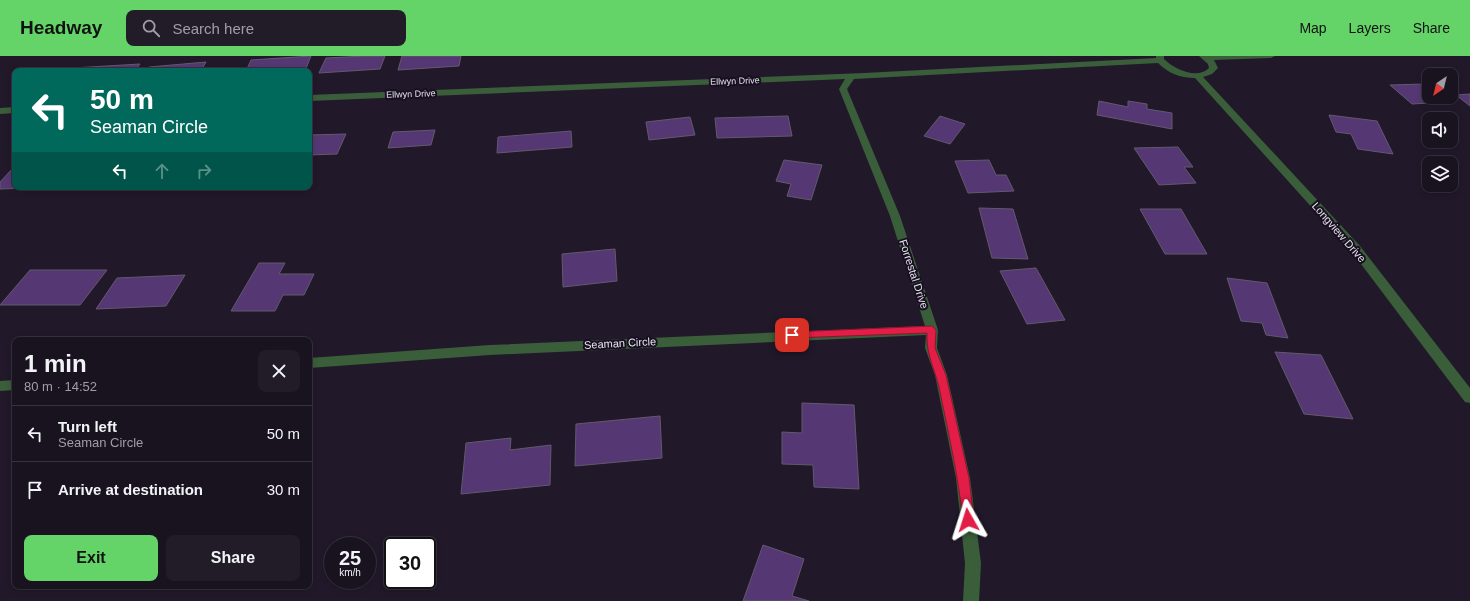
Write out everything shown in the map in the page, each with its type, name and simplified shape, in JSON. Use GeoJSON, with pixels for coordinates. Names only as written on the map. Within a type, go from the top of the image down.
{"type":"FeatureCollection","features":[{"type":"Feature","properties":{"kind":"street"},"geometry":{"type":"LineString","coordinates":[[1205,57],[1271,56]]}},
{"type":"Feature","properties":{"kind":"street"},"geometry":{"type":"LineString","coordinates":[[1160,58],[1163,65],[1177,72],[1198,76],[1209,74],[1213,70],[1214,66],[1212,62],[1205,57]]}},
{"type":"Feature","properties":{"kind":"street","name":"Ellwyn Drive"},"geometry":{"type":"LineString","coordinates":[[312,98],[852,76],[1160,58]]}},
{"type":"Feature","properties":{"kind":"street","name":"Forrestal Drive"},"geometry":{"type":"LineString","coordinates":[[852,76],[843,90],[895,216],[932,330],[931,348],[941,375],[963,478],[973,563],[971,601]]}},
{"type":"Feature","properties":{"kind":"street","name":"Longview Drive"},"geometry":{"type":"LineString","coordinates":[[1198,76],[1356,249],[1470,398]]}},
{"type":"Feature","properties":{"kind":"street"},"geometry":{"type":"LineString","coordinates":[[0,111],[12,110]]}},
{"type":"Feature","properties":{"kind":"street","name":"Seaman Circle"},"geometry":{"type":"LineString","coordinates":[[312,363],[490,350],[932,330]]}},
{"type":"Feature","properties":{"kind":"street"},"geometry":{"type":"LineString","coordinates":[[0,386],[12,385]]}},
{"type":"Feature","properties":{"kind":"building"},"geometry":{"type":"Polygon","coordinates":[[[311,56],[306,68],[247,68],[251,60],[311,56]]]}},
{"type":"Feature","properties":{"kind":"building"},"geometry":{"type":"Polygon","coordinates":[[[385,56],[380,69],[319,73],[326,58],[385,56]]]}},
{"type":"Feature","properties":{"kind":"building"},"geometry":{"type":"Polygon","coordinates":[[[402,56],[461,56],[459,66],[398,70],[402,56]]]}},
{"type":"Feature","properties":{"kind":"building"},"geometry":{"type":"Polygon","coordinates":[[[206,62],[203,68],[148,68],[206,62]]]}},
{"type":"Feature","properties":{"kind":"building"},"geometry":{"type":"Polygon","coordinates":[[[140,64],[137,68],[72,68],[140,64]]]}},
{"type":"Feature","properties":{"kind":"building"},"geometry":{"type":"Polygon","coordinates":[[[1422,84],[1422,103],[1412,104],[1390,85],[1422,84]]]}},
{"type":"Feature","properties":{"kind":"building"},"geometry":{"type":"Polygon","coordinates":[[[1470,94],[1470,106],[1458,97],[1458,95],[1470,94]]]}},
{"type":"Feature","properties":{"kind":"building"},"geometry":{"type":"Polygon","coordinates":[[[1099,101],[1128,107],[1128,101],[1147,104],[1147,109],[1172,113],[1172,129],[1097,115],[1099,101]]]}},
{"type":"Feature","properties":{"kind":"building"},"geometry":{"type":"Polygon","coordinates":[[[1329,115],[1377,121],[1393,154],[1358,149],[1351,134],[1336,132],[1329,115]]]}},
{"type":"Feature","properties":{"kind":"building"},"geometry":{"type":"Polygon","coordinates":[[[788,116],[792,136],[717,138],[715,118],[788,116]]]}},
{"type":"Feature","properties":{"kind":"building"},"geometry":{"type":"Polygon","coordinates":[[[940,116],[965,124],[950,144],[924,136],[940,116]]]}},
{"type":"Feature","properties":{"kind":"building"},"geometry":{"type":"Polygon","coordinates":[[[690,117],[695,135],[649,140],[646,122],[690,117]]]}},
{"type":"Feature","properties":{"kind":"building"},"geometry":{"type":"Polygon","coordinates":[[[435,130],[431,145],[388,148],[393,132],[435,130]]]}},
{"type":"Feature","properties":{"kind":"building"},"geometry":{"type":"Polygon","coordinates":[[[571,131],[572,147],[497,153],[498,137],[571,131]]]}},
{"type":"Feature","properties":{"kind":"building"},"geometry":{"type":"Polygon","coordinates":[[[346,134],[337,154],[312,155],[312,135],[346,134]]]}},
{"type":"Feature","properties":{"kind":"building"},"geometry":{"type":"Polygon","coordinates":[[[1178,147],[1193,167],[1184,167],[1196,183],[1159,185],[1134,148],[1178,147]]]}},
{"type":"Feature","properties":{"kind":"building"},"geometry":{"type":"Polygon","coordinates":[[[784,160],[822,165],[811,200],[787,196],[791,184],[776,181],[784,160]]]}},
{"type":"Feature","properties":{"kind":"building"},"geometry":{"type":"Polygon","coordinates":[[[989,160],[996,175],[1006,175],[1014,191],[968,193],[955,161],[989,160]]]}},
{"type":"Feature","properties":{"kind":"building"},"geometry":{"type":"Polygon","coordinates":[[[12,169],[12,189],[0,189],[0,182],[12,169]]]}},
{"type":"Feature","properties":{"kind":"building"},"geometry":{"type":"Polygon","coordinates":[[[979,208],[1013,209],[1028,259],[992,258],[979,208]]]}},
{"type":"Feature","properties":{"kind":"building"},"geometry":{"type":"Polygon","coordinates":[[[1140,209],[1181,209],[1207,254],[1165,254],[1140,209]]]}},
{"type":"Feature","properties":{"kind":"building"},"geometry":{"type":"Polygon","coordinates":[[[615,249],[617,281],[563,287],[562,254],[615,249]]]}},
{"type":"Feature","properties":{"kind":"building"},"geometry":{"type":"Polygon","coordinates":[[[259,263],[285,263],[279,274],[314,274],[304,295],[283,295],[275,311],[231,311],[259,263]]]}},
{"type":"Feature","properties":{"kind":"building"},"geometry":{"type":"Polygon","coordinates":[[[1036,268],[1065,320],[1027,324],[1000,271],[1036,268]]]}},
{"type":"Feature","properties":{"kind":"building"},"geometry":{"type":"Polygon","coordinates":[[[30,270],[107,270],[80,305],[0,305],[30,270]]]}},
{"type":"Feature","properties":{"kind":"building"},"geometry":{"type":"Polygon","coordinates":[[[185,275],[166,306],[96,309],[117,278],[185,275]]]}},
{"type":"Feature","properties":{"kind":"building"},"geometry":{"type":"Polygon","coordinates":[[[1227,278],[1267,283],[1288,338],[1266,335],[1262,323],[1241,321],[1227,278]]]}},
{"type":"Feature","properties":{"kind":"building"},"geometry":{"type":"Polygon","coordinates":[[[1275,352],[1321,355],[1353,419],[1304,414],[1275,352]]]}},
{"type":"Feature","properties":{"kind":"building"},"geometry":{"type":"Polygon","coordinates":[[[802,403],[854,405],[859,489],[814,487],[813,465],[782,464],[782,432],[802,433],[802,403]]]}},
{"type":"Feature","properties":{"kind":"building"},"geometry":{"type":"Polygon","coordinates":[[[660,416],[662,458],[575,466],[576,424],[660,416]]]}},
{"type":"Feature","properties":{"kind":"building"},"geometry":{"type":"Polygon","coordinates":[[[511,438],[510,450],[551,445],[550,485],[461,494],[466,443],[511,438]]]}},
{"type":"Feature","properties":{"kind":"building"},"geometry":{"type":"Polygon","coordinates":[[[763,545],[804,559],[792,596],[809,601],[743,601],[763,545]]]}},
{"type":"Feature","properties":{"kind":"route"},"geometry":{"type":"LineString","coordinates":[[792,335],[932,330],[931,348],[941,375],[963,478],[968,520]]}}]}
